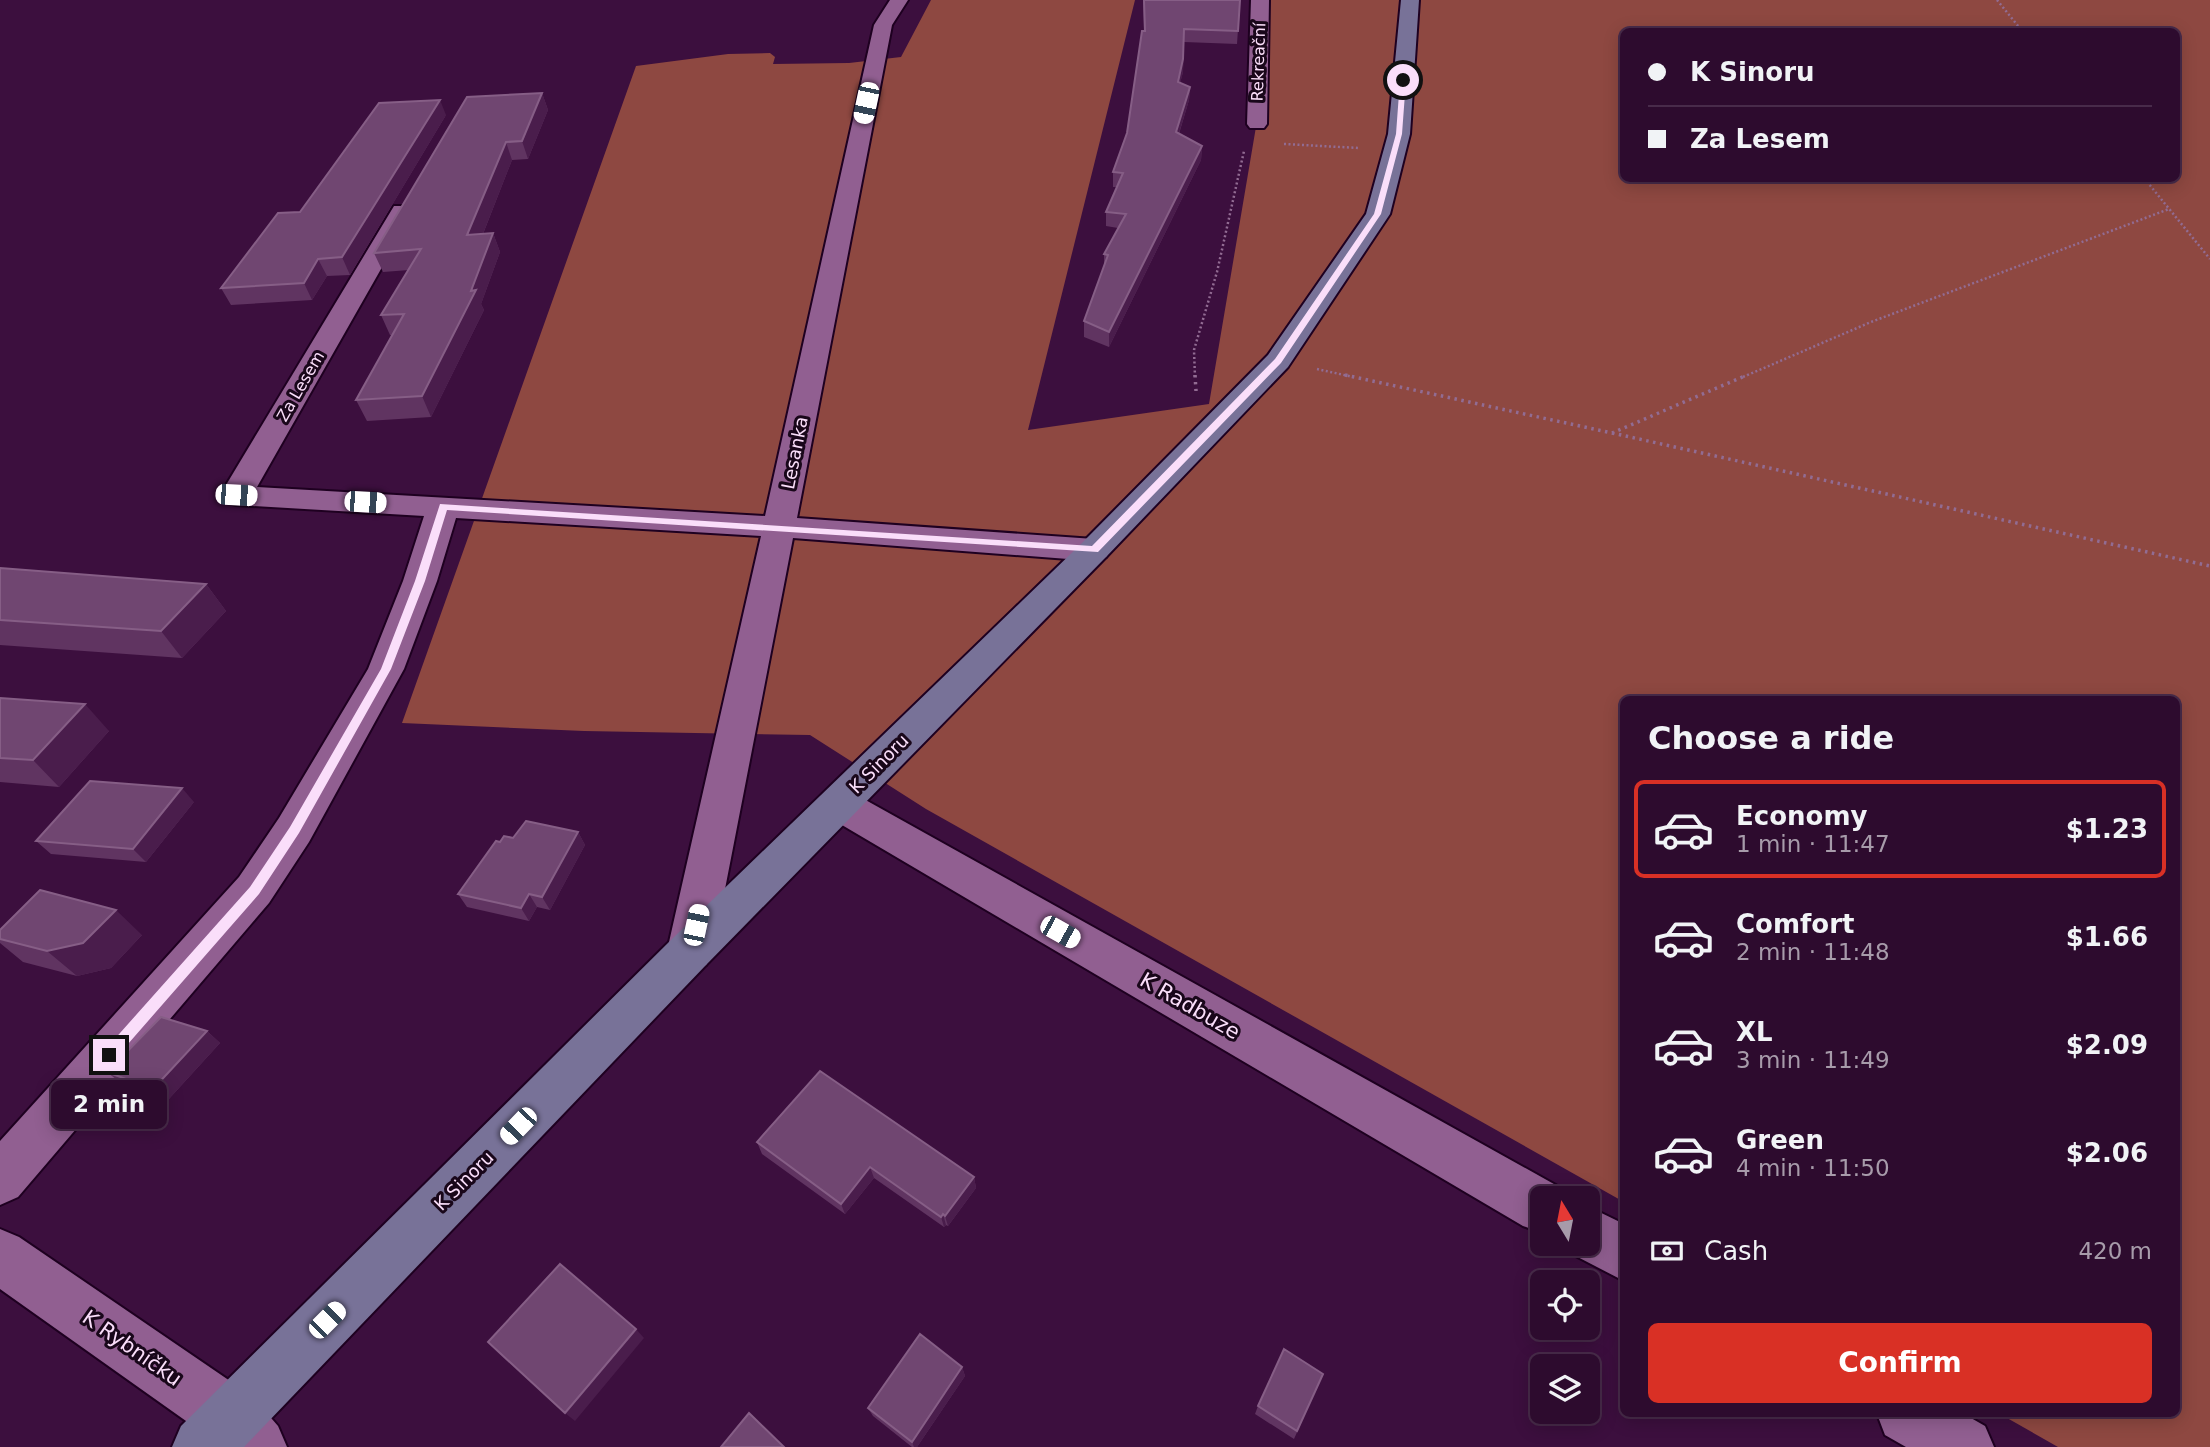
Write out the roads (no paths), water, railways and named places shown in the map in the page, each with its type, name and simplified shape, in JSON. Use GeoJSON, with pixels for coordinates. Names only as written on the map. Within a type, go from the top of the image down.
{"type":"FeatureCollection","features":[{"type":"Feature","properties":{"kind":"street","name":"Lesanka"},"geometry":{"type":"LineString","coordinates":[[690,951],[781,527],[811,365],[883,25],[899,0]]}},
{"type":"Feature","properties":{"kind":"street","name":"Rekreační"},"geometry":{"type":"LineString","coordinates":[[1257,124],[1260,0]]}},
{"type":"Feature","properties":{"kind":"street","name":"K Sinoru"},"geometry":{"type":"LineString","coordinates":[[230,1437],[690,951],[1094,550],[1278,361],[1378,214],[1399,134],[1410,0]]}},
{"type":"Feature","properties":{"kind":"street","name":"Za Lesem"},"geometry":{"type":"LineString","coordinates":[[419,182],[236,495],[781,527],[1094,550]]}},
{"type":"Feature","properties":{"kind":"street"},"geometry":{"type":"LineString","coordinates":[[0,1179],[254,890],[294,830],[386,669],[420,581],[443,506]]}},
{"type":"Feature","properties":{"kind":"street","name":"K Radbuze"},"geometry":{"type":"LineString","coordinates":[[839,804],[1530,1200]]}},
{"type":"Feature","properties":{"kind":"street"},"geometry":{"type":"LineString","coordinates":[[1600,1240],[1620,1252]]}},
{"type":"Feature","properties":{"kind":"street","name":"K Rybníčku"},"geometry":{"type":"LineString","coordinates":[[0,1256],[230,1437]]}},
{"type":"Feature","properties":{"kind":"street"},"geometry":{"type":"LineString","coordinates":[[1911,1417],[1964,1447]]}}]}
